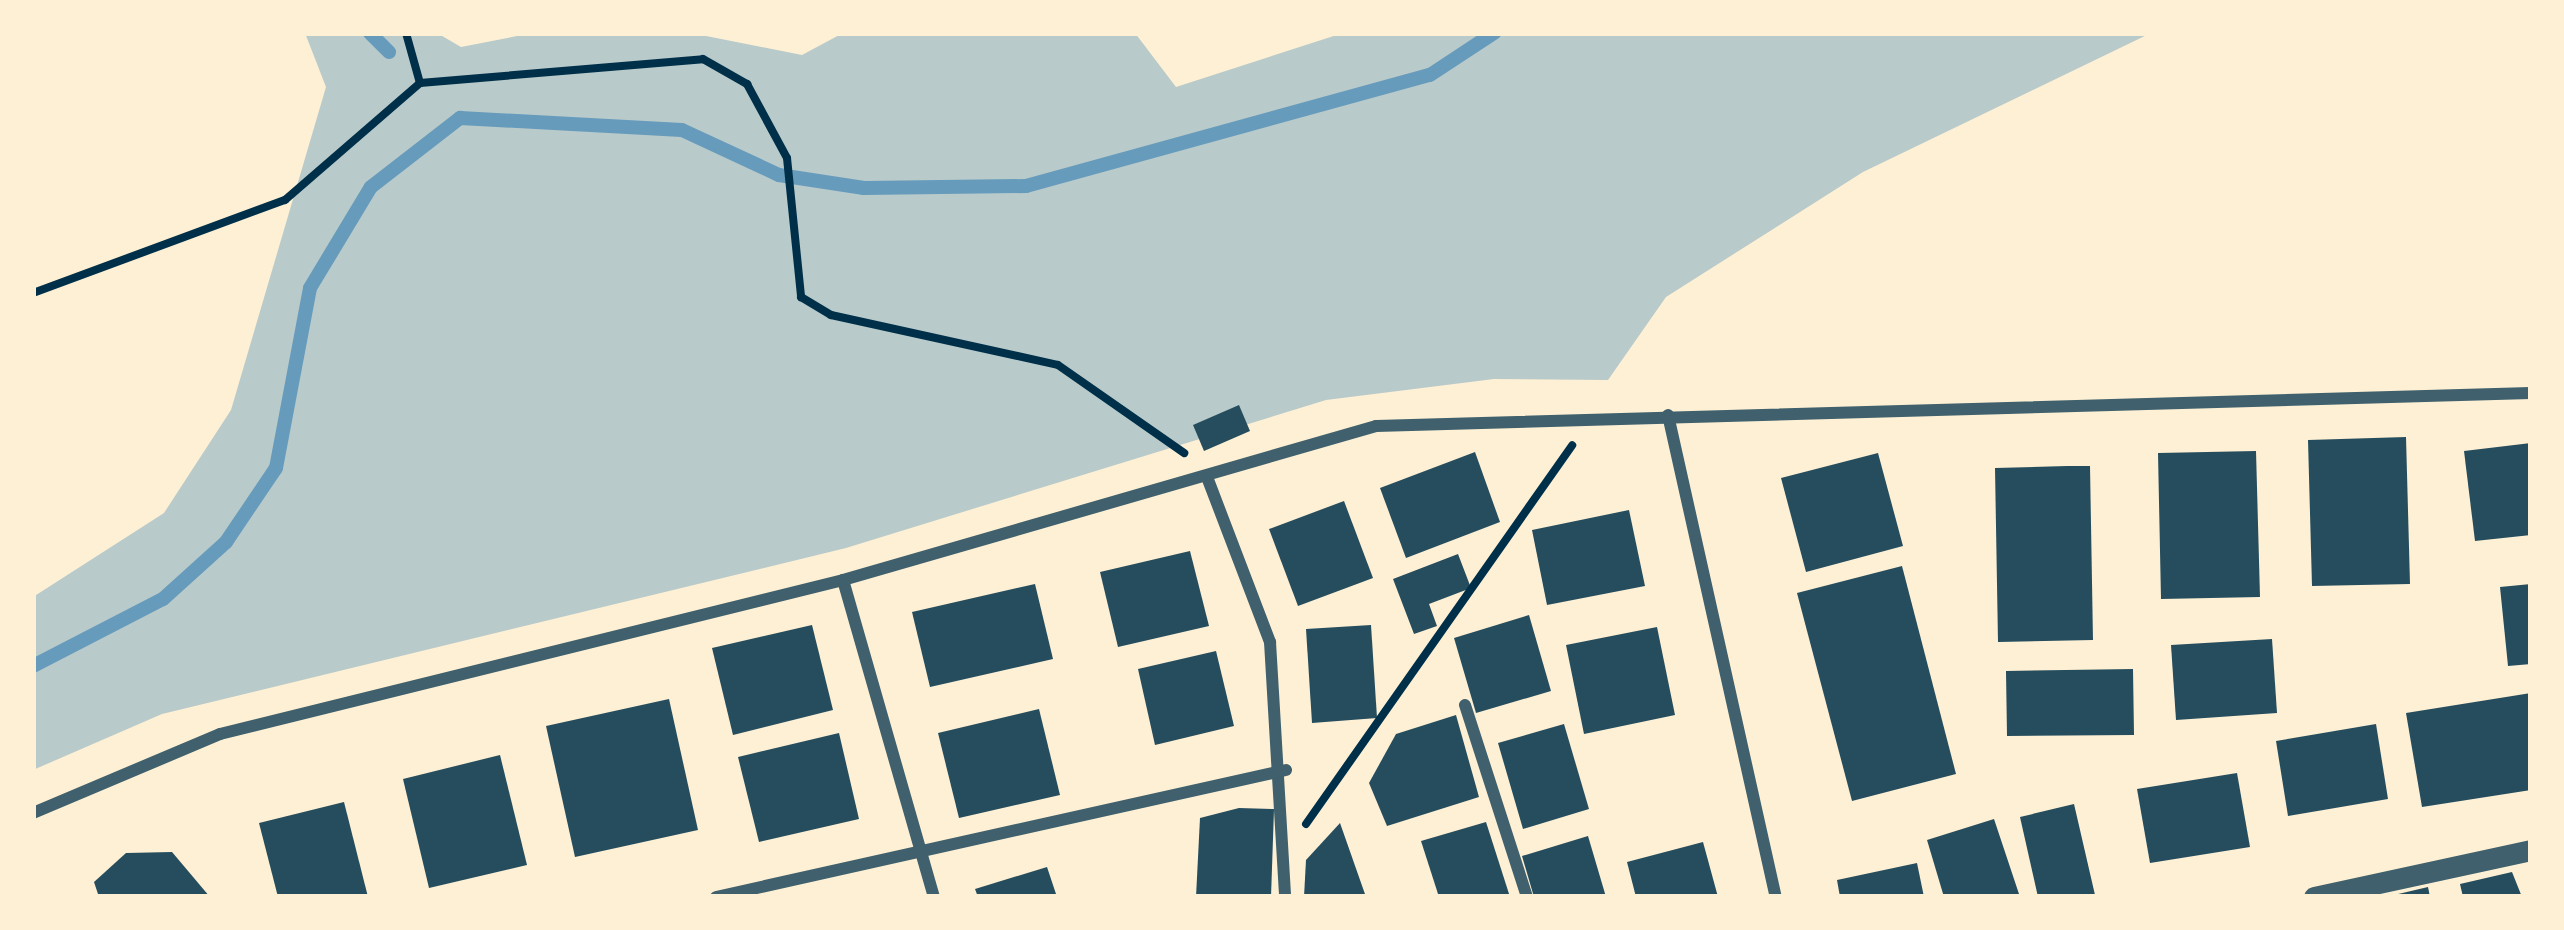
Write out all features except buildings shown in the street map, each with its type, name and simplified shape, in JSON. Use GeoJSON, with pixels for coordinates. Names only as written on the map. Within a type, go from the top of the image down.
{"type":"FeatureCollection","features":[{"type":"Feature","properties":{"kind":"street"},"geometry":{"type":"LineString","coordinates":[[33,813],[220,734],[843,580],[1376,426],[1572,414],[2531,393]]}},
{"type":"Feature","properties":{"kind":"street"},"geometry":{"type":"LineString","coordinates":[[1668,415],[1776,897]]}},
{"type":"Feature","properties":{"kind":"street"},"geometry":{"type":"LineString","coordinates":[[1207,477],[1262,609],[1286,770],[1285,897]]}},
{"type":"Feature","properties":{"kind":"street"},"geometry":{"type":"LineString","coordinates":[[843,580],[916,855],[934,897]]}},
{"type":"Feature","properties":{"kind":"street"},"geometry":{"type":"LineString","coordinates":[[1465,705],[1527,897]]}},
{"type":"Feature","properties":{"kind":"street"},"geometry":{"type":"LineString","coordinates":[[716,897],[1286,770]]}},
{"type":"Feature","properties":{"kind":"street"},"geometry":{"type":"LineString","coordinates":[[2314,897],[2531,850]]}},
{"type":"Feature","properties":{"kind":"path"},"geometry":{"type":"LineString","coordinates":[[406,33],[420,83]]}},
{"type":"Feature","properties":{"kind":"path"},"geometry":{"type":"LineString","coordinates":[[33,293],[285,200],[420,83],[704,58],[747,84],[787,158],[801,296],[830,315],[1058,365],[1141,413],[1207,477]]}},
{"type":"Feature","properties":{"kind":"path"},"geometry":{"type":"LineString","coordinates":[[1289,843],[1572,453],[1572,414]]}},
{"type":"Feature","properties":{"kind":"shaded area"},"geometry":{"type":"Polygon","coordinates":[[[305,33],[437,33],[461,47],[533,33],[691,33],[802,55],[843,33],[1135,33],[1176,87],[1343,33],[2151,33],[1863,172],[1666,297],[1608,380],[1494,379],[1326,400],[846,548],[162,714],[33,770],[33,597],[164,513],[231,410],[326,87],[305,33]]]}},
{"type":"Feature","properties":{"kind":"waterway"},"geometry":{"type":"LineString","coordinates":[[370,33],[389,52]]}},
{"type":"Feature","properties":{"kind":"waterway"},"geometry":{"type":"LineString","coordinates":[[33,666],[163,599],[226,542],[276,468],[310,288],[371,187],[460,118],[682,130],[779,175],[864,188],[1026,186],[1430,75],[1494,33]]}}]}
